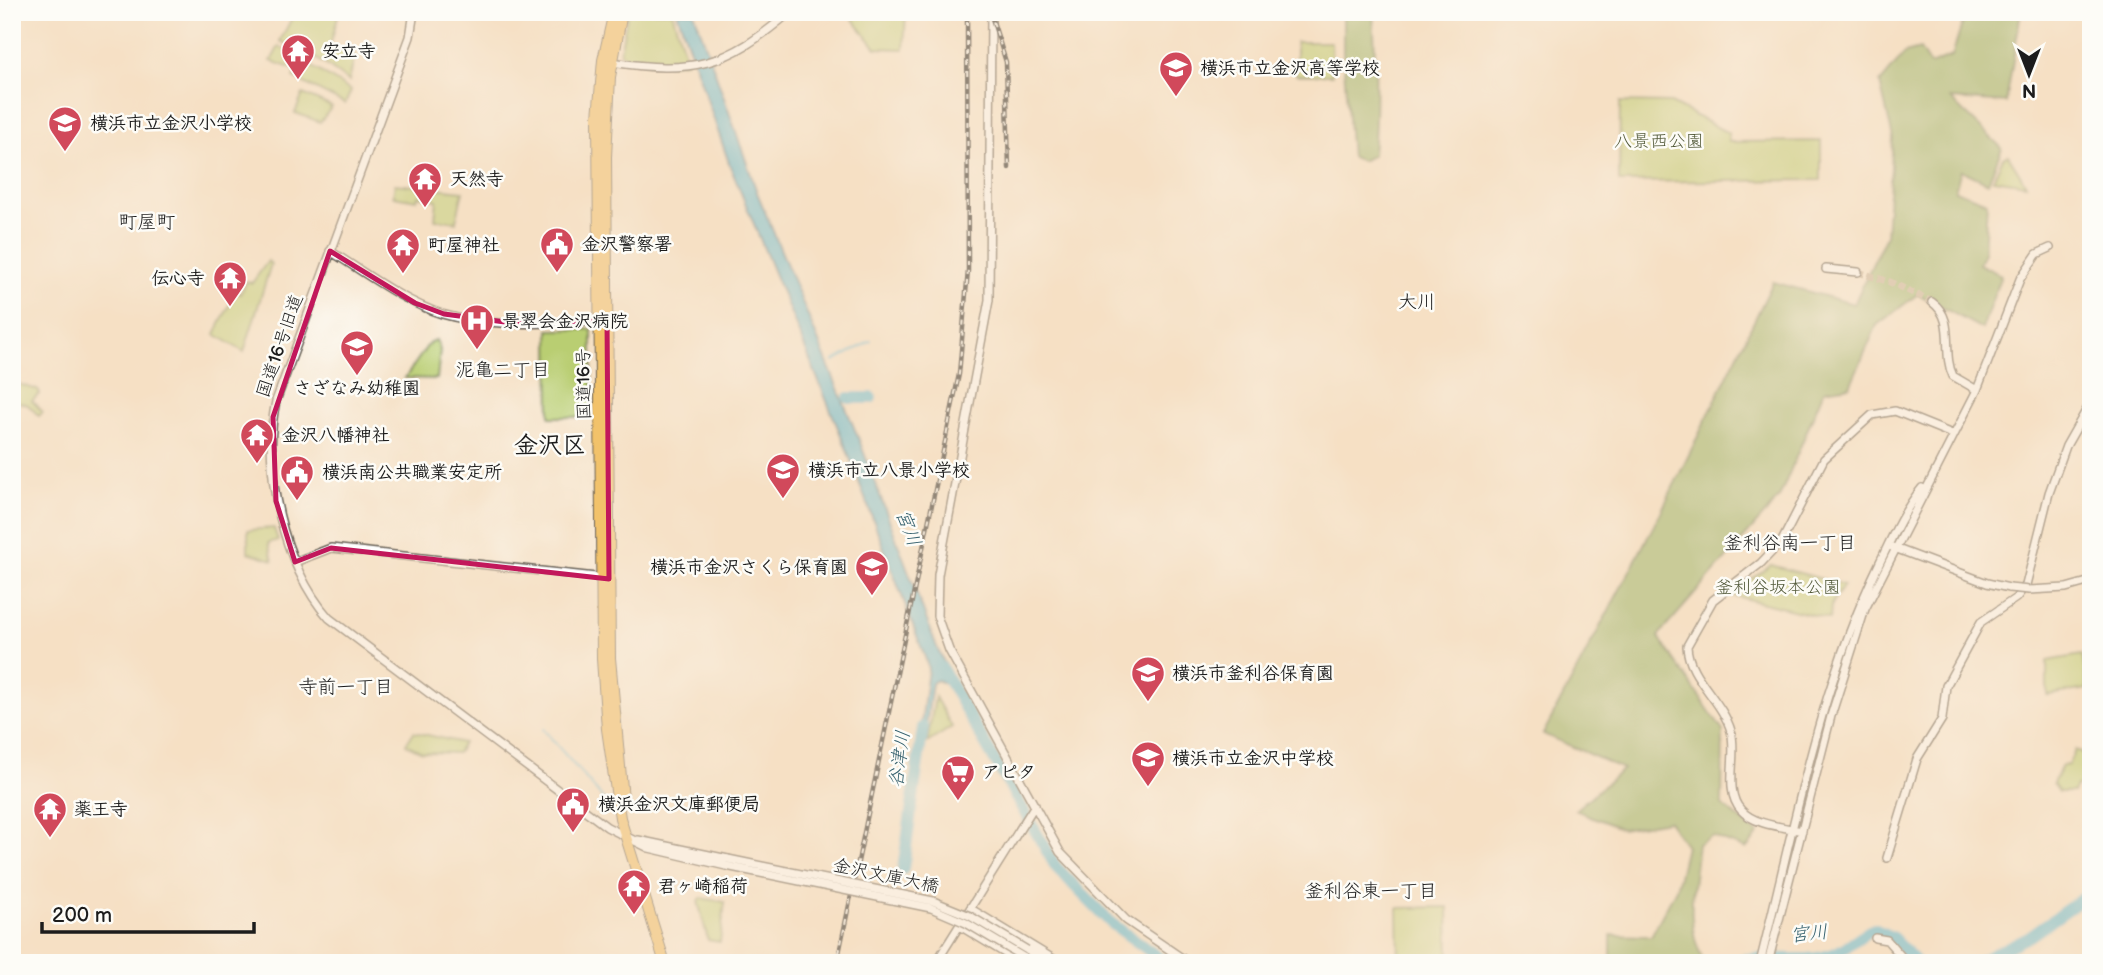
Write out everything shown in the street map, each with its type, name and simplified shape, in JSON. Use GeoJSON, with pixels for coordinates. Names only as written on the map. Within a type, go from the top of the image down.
{"type":"FeatureCollection","features":[{"type":"Feature","properties":{"kind":"highway","name":"国道16号"},"geometry":{"type":"LineString","coordinates":[[614,12],[608,61],[603,321],[606,578],[612,700],[627,838],[665,963]]}},
{"type":"Feature","properties":{"kind":"highway","name":"国道16号"},"geometry":{"type":"LineString","coordinates":[[608,61],[622,12]]}},
{"type":"Feature","properties":{"kind":"street","name":"国道16号旧道"},"geometry":{"type":"LineString","coordinates":[[414,12],[410,37],[284,377],[273,418],[276,501],[295,562],[311,596],[339,627],[607,827],[627,838]]}},
{"type":"Feature","properties":{"kind":"street"},"geometry":{"type":"LineString","coordinates":[[608,61],[649,68],[694,67],[744,49],[790,12]]}},
{"type":"Feature","properties":{"kind":"street"},"geometry":{"type":"LineString","coordinates":[[991,12],[989,300],[939,575],[936,602],[941,629],[948,650],[1033,808],[1065,859],[1111,906],[1144,934],[1189,963]]}},
{"type":"Feature","properties":{"kind":"street"},"geometry":{"type":"LineString","coordinates":[[1760,963],[1767,951],[1798,830],[1856,635],[1892,547],[1977,390],[2020,279],[2037,254],[2050,248]]}},
{"type":"Feature","properties":{"kind":"street"},"geometry":{"type":"LineString","coordinates":[[330,251],[415,303],[444,314],[505,322],[603,321]]}},
{"type":"Feature","properties":{"kind":"street"},"geometry":{"type":"LineString","coordinates":[[1826,269],[1858,272]]}},
{"type":"Feature","properties":{"kind":"street"},"geometry":{"type":"LineString","coordinates":[[1932,302],[1946,319],[1947,358],[1953,376],[1977,390]]}},
{"type":"Feature","properties":{"kind":"street"},"geometry":{"type":"LineString","coordinates":[[1887,858],[1917,759],[1942,719],[1946,686],[1981,622],[2016,598],[2026,585],[2049,493],[2066,446],[2091,402]]}},
{"type":"Feature","properties":{"kind":"street"},"geometry":{"type":"LineString","coordinates":[[1798,830],[1760,821],[1739,807],[1733,792],[1731,731],[1716,699],[1688,658],[1689,638],[1713,600],[1761,563],[1782,541],[1824,459],[1872,415],[1895,411],[1952,434]]}},
{"type":"Feature","properties":{"kind":"street"},"geometry":{"type":"LineString","coordinates":[[1892,547],[1987,583],[2009,588],[2066,588],[2091,581]]}},
{"type":"Feature","properties":{"kind":"street"},"geometry":{"type":"LineString","coordinates":[[295,562],[331,548],[606,578]]}},
{"type":"Feature","properties":{"kind":"street"},"geometry":{"type":"LineString","coordinates":[[943,963],[939,958],[1033,808]]}},
{"type":"Feature","properties":{"kind":"street","name":"金沢文庫大橋"},"geometry":{"type":"LineString","coordinates":[[627,838],[649,848],[931,908],[966,923],[1024,957]]}},
{"type":"Feature","properties":{"kind":"street"},"geometry":{"type":"LineString","coordinates":[[971,909],[1060,963]]}},
{"type":"Feature","properties":{"kind":"street"},"geometry":{"type":"LineString","coordinates":[[960,926],[1032,963]]}},
{"type":"Feature","properties":{"kind":"street"},"geometry":{"type":"LineString","coordinates":[[1875,938],[1887,940],[1907,963]]}},
{"type":"Feature","properties":{"kind":"street"},"geometry":{"type":"LineString","coordinates":[[1767,951],[1768,962]]}},
{"type":"Feature","properties":{"kind":"street"},"geometry":{"type":"LineString","coordinates":[[1024,957],[1047,963]]}},
{"type":"Feature","properties":{"kind":"highlighted area"},"geometry":{"type":"Polygon","coordinates":[[[330,251],[415,303],[444,314],[505,322],[607,321],[609,579],[331,548],[295,562],[276,501],[273,417],[330,251]]]}},
{"type":"Feature","properties":{"kind":"green space"},"geometry":{"type":"Polygon","coordinates":[[[295,12],[339,12],[330,46],[355,55],[349,81],[317,59],[280,41],[295,12]]]}},
{"type":"Feature","properties":{"kind":"green space"},"geometry":{"type":"Polygon","coordinates":[[[628,12],[672,12],[687,61],[652,63],[633,59],[620,52],[628,12]]]}},
{"type":"Feature","properties":{"kind":"green space"},"geometry":{"type":"Polygon","coordinates":[[[847,12],[906,12],[904,49],[876,48],[847,12]]]}},
{"type":"Feature","properties":{"kind":"green space"},"geometry":{"type":"Polygon","coordinates":[[[1343,12],[1373,12],[1376,84],[1373,155],[1362,161],[1351,157],[1343,54],[1343,12]]]}},
{"type":"Feature","properties":{"kind":"green space"},"geometry":{"type":"Polygon","coordinates":[[[1966,12],[2021,12],[2006,103],[1950,99],[2002,148],[1988,183],[1961,170],[1955,190],[1987,202],[1984,253],[1979,264],[2001,275],[1982,329],[1918,294],[1877,325],[1850,386],[1824,390],[1779,498],[1658,636],[1723,731],[1722,805],[1759,834],[1746,849],[1712,836],[1698,844],[1692,920],[1698,949],[1705,963],[1611,963],[1611,935],[1651,936],[1676,889],[1686,846],[1668,821],[1622,829],[1575,810],[1623,769],[1543,734],[1660,514],[1773,282],[1854,304],[1886,235],[1893,138],[1880,83],[1905,53],[1920,49],[1930,65],[1952,56],[1966,12]]]}},
{"type":"Feature","properties":{"kind":"green space"},"geometry":{"type":"Polygon","coordinates":[[[1296,42],[1331,42],[1332,75],[1296,75],[1296,42]]]}},
{"type":"Feature","properties":{"kind":"green space"},"geometry":{"type":"Polygon","coordinates":[[[279,46],[351,91],[345,104],[294,78],[296,70],[271,61],[279,46]]]}},
{"type":"Feature","properties":{"kind":"green space"},"geometry":{"type":"Polygon","coordinates":[[[303,94],[332,107],[320,122],[295,113],[303,94]]]}},
{"type":"Feature","properties":{"kind":"green space","name":"八景西公園"},"geometry":{"type":"Polygon","coordinates":[[[1620,102],[1671,103],[1728,133],[1729,142],[1821,141],[1821,180],[1619,182],[1620,102]]]}},
{"type":"Feature","properties":{"kind":"green space"},"geometry":{"type":"Polygon","coordinates":[[[2008,155],[2026,184],[1993,179],[2003,158],[2008,155]]]}},
{"type":"Feature","properties":{"kind":"green space"},"geometry":{"type":"Polygon","coordinates":[[[395,184],[463,191],[456,222],[435,219],[437,200],[418,196],[417,200],[393,196],[395,184]]]}},
{"type":"Feature","properties":{"kind":"green space"},"geometry":{"type":"Polygon","coordinates":[[[268,261],[271,264],[244,352],[215,334],[236,292],[240,294],[247,281],[252,283],[268,261]]]}},
{"type":"Feature","properties":{"kind":"green space"},"geometry":{"type":"Polygon","coordinates":[[[592,329],[592,417],[550,417],[549,330],[592,329]]]}},
{"type":"Feature","properties":{"kind":"green space"},"geometry":{"type":"Polygon","coordinates":[[[436,340],[440,350],[437,379],[405,378],[430,342],[436,340]]]}},
{"type":"Feature","properties":{"kind":"green space"},"geometry":{"type":"Polygon","coordinates":[[[12,382],[38,390],[40,393],[32,401],[43,412],[39,416],[28,405],[12,400],[12,382]]]}},
{"type":"Feature","properties":{"kind":"green space"},"geometry":{"type":"Polygon","coordinates":[[[274,528],[278,540],[268,543],[273,560],[248,552],[248,530],[274,528]]]}},
{"type":"Feature","properties":{"kind":"green space","name":"釜利谷坂本公園"},"geometry":{"type":"Polygon","coordinates":[[[1771,565],[1844,585],[1831,605],[1830,619],[1730,595],[1771,565]]]}},
{"type":"Feature","properties":{"kind":"green space"},"geometry":{"type":"Polygon","coordinates":[[[2082,655],[2088,689],[2047,695],[2047,661],[2082,655]]]}},
{"type":"Feature","properties":{"kind":"green space"},"geometry":{"type":"Polygon","coordinates":[[[935,697],[952,727],[927,743],[935,697]]]}},
{"type":"Feature","properties":{"kind":"green space"},"geometry":{"type":"Polygon","coordinates":[[[414,732],[463,743],[457,753],[422,752],[406,744],[414,732]]]}},
{"type":"Feature","properties":{"kind":"green space"},"geometry":{"type":"Polygon","coordinates":[[[2091,746],[2091,785],[2076,786],[2073,792],[2059,792],[2053,783],[2062,766],[2068,765],[2075,750],[2083,753],[2091,746]]]}},
{"type":"Feature","properties":{"kind":"green space"},"geometry":{"type":"Polygon","coordinates":[[[701,898],[725,902],[720,942],[708,940],[698,901],[701,898]]]}},
{"type":"Feature","properties":{"kind":"green space"},"geometry":{"type":"Polygon","coordinates":[[[1448,907],[1449,963],[1399,963],[1398,908],[1448,907]]]}},
{"type":"Feature","properties":{"kind":"water"},"geometry":{"type":"Polygon","coordinates":[[[677,12],[694,12],[758,195],[858,437],[938,650],[952,678],[943,683],[937,680],[932,683],[924,742],[919,741],[928,669],[926,660],[845,445],[730,166],[677,12]]]}},
{"type":"Feature","properties":{"kind":"waterway"},"geometry":{"type":"LineString","coordinates":[[834,361],[871,341]]}},
{"type":"Feature","properties":{"kind":"waterway"},"geometry":{"type":"LineString","coordinates":[[849,398],[871,398]]}},
{"type":"Feature","properties":{"kind":"waterway","name":"宮川"},"geometry":{"type":"LineString","coordinates":[[941,667],[1056,867],[1111,923],[1166,963]]}},
{"type":"Feature","properties":{"kind":"waterway","name":"谷津川"},"geometry":{"type":"LineString","coordinates":[[903,869],[923,727]]}},
{"type":"Feature","properties":{"kind":"waterway"},"geometry":{"type":"LineString","coordinates":[[543,729],[606,802]]}},
{"type":"Feature","properties":{"kind":"waterway","name":"宮川"},"geometry":{"type":"LineString","coordinates":[[1976,963],[2030,936],[2082,899],[2091,898]]}},
{"type":"Feature","properties":{"kind":"waterway","name":"宮川"},"geometry":{"type":"LineString","coordinates":[[1730,963],[1755,959],[1819,958],[1843,949],[1874,929],[1893,938],[1917,963]]}},
{"type":"Feature","properties":{"kind":"tunnel"},"geometry":{"type":"LineString","coordinates":[[1858,272],[1890,282],[1932,302]]}},
{"type":"Feature","properties":{"kind":"railway"},"geometry":{"type":"LineString","coordinates":[[837,963],[959,374],[968,270],[967,12]]}},
{"type":"Feature","properties":{"kind":"railway"},"geometry":{"type":"LineString","coordinates":[[990,12],[1006,62],[1009,168]]}},
{"type":"Feature","properties":{"kind":"place","name":"安立寺"},"geometry":{"type":"Point","coordinates":[298,81]}},
{"type":"Feature","properties":{"kind":"place","name":"横浜市立金沢高等学校"},"geometry":{"type":"Point","coordinates":[1176,98]}},
{"type":"Feature","properties":{"kind":"place","name":"横浜市立金沢小学校"},"geometry":{"type":"Point","coordinates":[65,153]}},
{"type":"Feature","properties":{"kind":"place","name":"天然寺"},"geometry":{"type":"Point","coordinates":[425,209]}},
{"type":"Feature","properties":{"kind":"place","name":"金沢警察署"},"geometry":{"type":"Point","coordinates":[557,274]}},
{"type":"Feature","properties":{"kind":"place","name":"町屋神社"},"geometry":{"type":"Point","coordinates":[403,275]}},
{"type":"Feature","properties":{"kind":"place","name":"伝心寺"},"geometry":{"type":"Point","coordinates":[230,308]}},
{"type":"Feature","properties":{"kind":"place","name":"景翠会金沢病院"},"geometry":{"type":"Point","coordinates":[477,351]}},
{"type":"Feature","properties":{"kind":"place","name":"さざなみ幼稚園"},"geometry":{"type":"Point","coordinates":[357,377]}},
{"type":"Feature","properties":{"kind":"place","name":"金沢八幡神社"},"geometry":{"type":"Point","coordinates":[257,465]}},
{"type":"Feature","properties":{"kind":"place","name":"横浜市立八景小学校"},"geometry":{"type":"Point","coordinates":[783,500]}},
{"type":"Feature","properties":{"kind":"place","name":"横浜南公共職業安定所"},"geometry":{"type":"Point","coordinates":[297,502]}},
{"type":"Feature","properties":{"kind":"place","name":"横浜市金沢さくら保育園"},"geometry":{"type":"Point","coordinates":[872,597]}},
{"type":"Feature","properties":{"kind":"place","name":"横浜市釜利谷保育園"},"geometry":{"type":"Point","coordinates":[1148,703]}},
{"type":"Feature","properties":{"kind":"place","name":"横浜市立金沢中学校"},"geometry":{"type":"Point","coordinates":[1148,788]}},
{"type":"Feature","properties":{"kind":"place","name":"アピタ"},"geometry":{"type":"Point","coordinates":[958,802]}},
{"type":"Feature","properties":{"kind":"place","name":"横浜金沢文庫郵便局"},"geometry":{"type":"Point","coordinates":[573,834]}},
{"type":"Feature","properties":{"kind":"place","name":"薬王寺"},"geometry":{"type":"Point","coordinates":[50,839]}},
{"type":"Feature","properties":{"kind":"place","name":"君ヶ崎稲荷"},"geometry":{"type":"Point","coordinates":[634,916]}},
{"type":"Feature","properties":{"kind":"district","name":"町屋町"},"geometry":{"type":"Point","coordinates":[147,222]}},
{"type":"Feature","properties":{"kind":"district","name":"大川"},"geometry":{"type":"Point","coordinates":[1417,302]}},
{"type":"Feature","properties":{"kind":"district","name":"泥亀二丁目"},"geometry":{"type":"Point","coordinates":[503,370]}},
{"type":"Feature","properties":{"kind":"district","name":"金沢区"},"geometry":{"type":"Point","coordinates":[550,445]}},
{"type":"Feature","properties":{"kind":"district","name":"釜利谷南一丁目"},"geometry":{"type":"Point","coordinates":[1790,543]}},
{"type":"Feature","properties":{"kind":"district","name":"寺前一丁目"},"geometry":{"type":"Point","coordinates":[346,687]}},
{"type":"Feature","properties":{"kind":"district","name":"釜利谷東一丁目"},"geometry":{"type":"Point","coordinates":[1371,891]}}]}
